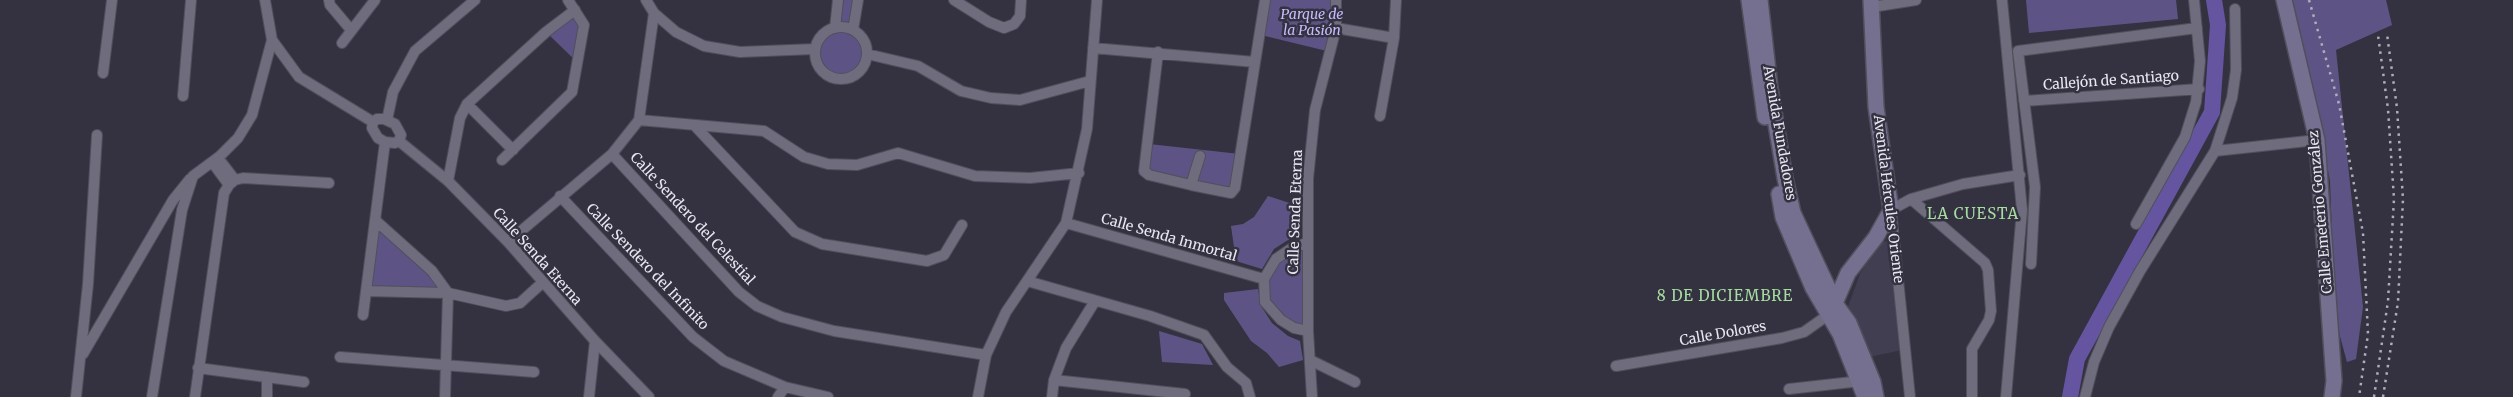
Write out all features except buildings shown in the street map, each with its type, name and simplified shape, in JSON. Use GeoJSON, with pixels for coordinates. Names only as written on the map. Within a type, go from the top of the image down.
{"type":"FeatureCollection","features":[{"type":"Feature","properties":{"kind":"main road","name":"Avenida Fundadores"},"geometry":{"type":"LineString","coordinates":[[1749,0],[1759,89],[1783,216],[1813,288],[1832,310],[1849,323],[1873,382],[1876,397]]}},
{"type":"Feature","properties":{"kind":"main road","name":"Avenida Fundadores"},"geometry":{"type":"LineString","coordinates":[[1760,0],[1770,88],[1785,178],[1793,213],[1819,270],[1840,334],[1861,381],[1865,397]]}},
{"type":"Feature","properties":{"kind":"main road","name":"Calle Emeterio González"},"geometry":{"type":"LineString","coordinates":[[2284,0],[2317,140],[2334,381],[2332,397]]}},
{"type":"Feature","properties":{"kind":"main road","name":"Avenida Hércules Oriente"},"geometry":{"type":"LineString","coordinates":[[1872,4],[1876,107],[1891,210]]}},
{"type":"Feature","properties":{"kind":"main road"},"geometry":{"type":"LineString","coordinates":[[1832,310],[1848,273],[1876,238],[1891,210]]}},
{"type":"Feature","properties":{"kind":"main road"},"geometry":{"type":"LineString","coordinates":[[1819,270],[1848,273]]}},
{"type":"Feature","properties":{"kind":"street"},"geometry":{"type":"LineString","coordinates":[[103,73],[112,0]]}},
{"type":"Feature","properties":{"kind":"street"},"geometry":{"type":"LineString","coordinates":[[184,96],[191,0]]}},
{"type":"Feature","properties":{"kind":"street"},"geometry":{"type":"LineString","coordinates":[[81,358],[173,200],[193,176],[215,160],[238,138],[252,115],[272,40],[265,0]]}},
{"type":"Feature","properties":{"kind":"street"},"geometry":{"type":"LineString","coordinates":[[329,0],[330,5],[351,30]]}},
{"type":"Feature","properties":{"kind":"street"},"geometry":{"type":"LineString","coordinates":[[342,43],[375,0]]}},
{"type":"Feature","properties":{"kind":"street"},"geometry":{"type":"LineString","coordinates":[[387,120],[393,92],[415,51],[475,0]]}},
{"type":"Feature","properties":{"kind":"street"},"geometry":{"type":"LineString","coordinates":[[502,160],[572,92],[584,28],[568,0]]}},
{"type":"Feature","properties":{"kind":"street"},"geometry":{"type":"LineString","coordinates":[[646,0],[654,14],[685,38],[704,46],[740,52],[803,51],[815,49]]}},
{"type":"Feature","properties":{"kind":"street"},"geometry":{"type":"LineString","coordinates":[[835,28],[838,0]]}},
{"type":"Feature","properties":{"kind":"street"},"geometry":{"type":"LineString","coordinates":[[853,30],[858,0]]}},
{"type":"Feature","properties":{"kind":"street"},"geometry":{"type":"LineString","coordinates":[[954,0],[989,22],[1004,28],[1014,24],[1017,20],[1021,0]]}},
{"type":"Feature","properties":{"kind":"street"},"geometry":{"type":"LineString","coordinates":[[978,397],[986,355],[1006,312],[1066,223],[1079,173],[1087,129],[1097,0]]}},
{"type":"Feature","properties":{"kind":"street"},"geometry":{"type":"LineString","coordinates":[[1158,52],[1144,171],[1149,174],[1225,194],[1234,191],[1265,0]]}},
{"type":"Feature","properties":{"kind":"street","name":"Calle Senda Eterna"},"geometry":{"type":"LineString","coordinates":[[1312,397],[1312,361],[1308,331],[1308,178],[1316,110],[1336,28],[1336,0]]}},
{"type":"Feature","properties":{"kind":"street"},"geometry":{"type":"LineString","coordinates":[[1380,116],[1394,38],[1396,0]]}},
{"type":"Feature","properties":{"kind":"street"},"geometry":{"type":"LineString","coordinates":[[1872,4],[1916,0]]}},
{"type":"Feature","properties":{"kind":"street"},"geometry":{"type":"LineString","coordinates":[[2002,0],[2022,210],[2006,397]]}},
{"type":"Feature","properties":{"kind":"street"},"geometry":{"type":"LineString","coordinates":[[2136,224],[2185,137],[2199,89],[2194,0]]}},
{"type":"Feature","properties":{"kind":"street"},"geometry":{"type":"LineString","coordinates":[[2085,397],[2094,362],[2109,327],[2140,271],[2216,151],[2232,98],[2236,70],[2235,9]]}},
{"type":"Feature","properties":{"kind":"street"},"geometry":{"type":"LineString","coordinates":[[448,181],[460,118],[467,104],[546,32],[575,10]]}},
{"type":"Feature","properties":{"kind":"street"},"geometry":{"type":"LineString","coordinates":[[508,242],[560,196],[612,154],[640,120],[654,14]]}},
{"type":"Feature","properties":{"kind":"street"},"geometry":{"type":"LineString","coordinates":[[835,28],[853,30],[864,42],[867,54],[863,65],[858,72],[841,79],[832,78],[819,66],[815,49],[821,35],[835,28]]}},
{"type":"Feature","properties":{"kind":"street"},"geometry":{"type":"LineString","coordinates":[[1336,28],[1394,38]]}},
{"type":"Feature","properties":{"kind":"street","name":"Callejón de Santiago"},"geometry":{"type":"LineString","coordinates":[[2031,264],[2035,187],[2018,51],[2197,28]]}},
{"type":"Feature","properties":{"kind":"street"},"geometry":{"type":"LineString","coordinates":[[272,40],[299,78],[373,122]]}},
{"type":"Feature","properties":{"kind":"street"},"geometry":{"type":"LineString","coordinates":[[1093,48],[1158,52],[1255,62]]}},
{"type":"Feature","properties":{"kind":"street"},"geometry":{"type":"LineString","coordinates":[[867,54],[918,66],[961,91],[991,98],[1020,100],[1090,81]]}},
{"type":"Feature","properties":{"kind":"street","name":"Callejón de Santiago"},"geometry":{"type":"LineString","coordinates":[[2024,101],[2199,89]]}},
{"type":"Feature","properties":{"kind":"street"},"geometry":{"type":"LineString","coordinates":[[467,104],[513,150]]}},
{"type":"Feature","properties":{"kind":"street"},"geometry":{"type":"LineString","coordinates":[[387,120],[398,129],[399,141],[395,143],[385,142],[374,134],[373,122],[387,120]]}},
{"type":"Feature","properties":{"kind":"street"},"geometry":{"type":"LineString","coordinates":[[640,120],[764,131],[804,157],[828,164],[857,165],[898,153],[974,176],[1030,178],[1079,173]]}},
{"type":"Feature","properties":{"kind":"street"},"geometry":{"type":"LineString","coordinates":[[695,126],[795,232],[822,244],[927,261],[944,255],[962,225]]}},
{"type":"Feature","properties":{"kind":"street"},"geometry":{"type":"LineString","coordinates":[[76,397],[88,284],[97,135]]}},
{"type":"Feature","properties":{"kind":"street"},"geometry":{"type":"LineString","coordinates":[[2216,151],[2317,140]]}},
{"type":"Feature","properties":{"kind":"street","name":"Calle Senda Eterna"},"geometry":{"type":"LineString","coordinates":[[399,141],[448,181],[508,242],[595,341],[649,397]]}},
{"type":"Feature","properties":{"kind":"street"},"geometry":{"type":"LineString","coordinates":[[363,315],[385,142]]}},
{"type":"Feature","properties":{"kind":"street","name":"Calle Sendero del Celestial"},"geometry":{"type":"LineString","coordinates":[[612,154],[739,292],[757,306],[782,317],[834,330],[986,355]]}},
{"type":"Feature","properties":{"kind":"street"},"geometry":{"type":"LineString","coordinates":[[1191,185],[1200,156]]}},
{"type":"Feature","properties":{"kind":"street"},"geometry":{"type":"LineString","coordinates":[[215,160],[232,183]]}},
{"type":"Feature","properties":{"kind":"street"},"geometry":{"type":"LineString","coordinates":[[1891,210],[1911,199],[1963,184],[2020,175]]}},
{"type":"Feature","properties":{"kind":"street"},"geometry":{"type":"LineString","coordinates":[[152,397],[182,210],[193,176]]}},
{"type":"Feature","properties":{"kind":"street"},"geometry":{"type":"LineString","coordinates":[[195,397],[224,194],[232,183],[243,178],[329,183]]}},
{"type":"Feature","properties":{"kind":"street","name":"Calle Sendero del Infinito"},"geometry":{"type":"LineString","coordinates":[[560,196],[693,337],[724,361],[785,387],[828,397]]}},
{"type":"Feature","properties":{"kind":"street"},"geometry":{"type":"LineString","coordinates":[[1911,199],[1985,263],[1988,270],[1992,311],[1989,320],[1972,349],[1972,397]]}},
{"type":"Feature","properties":{"kind":"street","name":"Avenida Hércules Oriente"},"geometry":{"type":"LineString","coordinates":[[1891,210],[1910,397]]}},
{"type":"Feature","properties":{"kind":"street"},"geometry":{"type":"LineString","coordinates":[[375,220],[432,271],[448,294],[445,397]]}},
{"type":"Feature","properties":{"kind":"street","name":"Calle Senda Inmortal"},"geometry":{"type":"LineString","coordinates":[[1066,223],[1264,279]]}},
{"type":"Feature","properties":{"kind":"street"},"geometry":{"type":"LineString","coordinates":[[1307,243],[1295,246],[1276,259],[1264,279],[1265,302],[1281,320],[1294,328],[1308,331]]}},
{"type":"Feature","properties":{"kind":"street"},"geometry":{"type":"LineString","coordinates":[[1028,281],[1204,335],[1227,366],[1246,383],[1250,397]]}},
{"type":"Feature","properties":{"kind":"street"},"geometry":{"type":"LineString","coordinates":[[366,291],[448,294],[506,306],[520,303],[542,282]]}},
{"type":"Feature","properties":{"kind":"street"},"geometry":{"type":"LineString","coordinates":[[1052,397],[1054,380],[1066,348],[1095,301]]}},
{"type":"Feature","properties":{"kind":"street","name":"Calle Dolores"},"geometry":{"type":"LineString","coordinates":[[1616,366],[1782,338],[1804,332],[1832,310]]}},
{"type":"Feature","properties":{"kind":"street"},"geometry":{"type":"LineString","coordinates":[[589,397],[595,341]]}},
{"type":"Feature","properties":{"kind":"street"},"geometry":{"type":"LineString","coordinates":[[340,357],[534,372]]}},
{"type":"Feature","properties":{"kind":"street"},"geometry":{"type":"LineString","coordinates":[[1312,361],[1355,382]]}},
{"type":"Feature","properties":{"kind":"street"},"geometry":{"type":"LineString","coordinates":[[198,368],[304,382]]}},
{"type":"Feature","properties":{"kind":"street"},"geometry":{"type":"LineString","coordinates":[[266,397],[268,378]]}},
{"type":"Feature","properties":{"kind":"street"},"geometry":{"type":"LineString","coordinates":[[1054,380],[1185,394]]}},
{"type":"Feature","properties":{"kind":"street"},"geometry":{"type":"LineString","coordinates":[[1789,389],[1861,381]]}},
{"type":"Feature","properties":{"kind":"street"},"geometry":{"type":"LineString","coordinates":[[778,397],[785,387]]}},
{"type":"Feature","properties":{"kind":"shaded area"},"geometry":{"type":"Polygon","coordinates":[[[1890,240],[1902,350],[1869,357],[1869,349],[1848,307],[1860,274],[1878,244],[1890,240]]]}},
{"type":"Feature","properties":{"kind":"green space"},"geometry":{"type":"Polygon","coordinates":[[[838,0],[858,0],[853,30],[864,41],[867,54],[858,73],[841,79],[825,73],[815,58],[815,49],[821,35],[835,28],[838,0]]]}},
{"type":"Feature","properties":{"kind":"green space","name":"Parque de la Pasión"},"geometry":{"type":"Polygon","coordinates":[[[1265,0],[1336,0],[1331,52],[1261,35],[1265,0]]]}},
{"type":"Feature","properties":{"kind":"green space"},"geometry":{"type":"Polygon","coordinates":[[[2026,0],[2176,0],[2178,19],[2029,33],[2026,0]]]}},
{"type":"Feature","properties":{"kind":"green space"},"geometry":{"type":"Polygon","coordinates":[[[2292,0],[2386,0],[2392,25],[2336,50],[2363,307],[2356,359],[2347,362],[2335,318],[2330,181],[2308,65],[2292,0]]]}},
{"type":"Feature","properties":{"kind":"green space"},"geometry":{"type":"Polygon","coordinates":[[[575,10],[584,25],[578,63],[546,32],[575,10]]]}},
{"type":"Feature","properties":{"kind":"green space"},"geometry":{"type":"Polygon","coordinates":[[[1149,144],[1240,154],[1233,191],[1149,175],[1149,144]]]}},
{"type":"Feature","properties":{"kind":"green space"},"geometry":{"type":"Polygon","coordinates":[[[1268,196],[1299,206],[1299,233],[1274,249],[1262,269],[1236,261],[1231,226],[1243,224],[1254,217],[1268,196]]]}},
{"type":"Feature","properties":{"kind":"green space"},"geometry":{"type":"Polygon","coordinates":[[[375,220],[448,293],[366,291],[375,220]]]}},
{"type":"Feature","properties":{"kind":"green space"},"geometry":{"type":"Polygon","coordinates":[[[1307,243],[1308,331],[1294,328],[1265,302],[1264,279],[1276,259],[1307,243]]]}},
{"type":"Feature","properties":{"kind":"green space"},"geometry":{"type":"Polygon","coordinates":[[[1258,289],[1261,306],[1272,323],[1288,336],[1300,341],[1303,360],[1279,367],[1267,353],[1251,341],[1224,300],[1224,293],[1258,289]]]}},
{"type":"Feature","properties":{"kind":"green space"},"geometry":{"type":"Polygon","coordinates":[[[1159,331],[1202,344],[1213,365],[1162,362],[1159,331]]]}},
{"type":"Feature","properties":{"kind":"waterway"},"geometry":{"type":"LineString","coordinates":[[2070,397],[2077,359],[2212,112],[2218,25],[2214,0]]}},
{"type":"Feature","properties":{"kind":"railway"},"geometry":{"type":"LineString","coordinates":[[2309,0],[2339,104],[2363,233],[2368,334],[2359,397]]}},
{"type":"Feature","properties":{"kind":"railway"},"geometry":{"type":"LineString","coordinates":[[2383,397],[2398,302],[2403,199],[2397,108],[2387,34]]}},
{"type":"Feature","properties":{"kind":"railway"},"geometry":{"type":"LineString","coordinates":[[2374,397],[2388,301],[2394,199],[2388,109],[2378,35]]}},
{"type":"Feature","properties":{"kind":"district","name":"LA CUESTA"},"geometry":{"type":"Point","coordinates":[1973,215]}},
{"type":"Feature","properties":{"kind":"district","name":"8 DE DICIEMBRE"},"geometry":{"type":"Point","coordinates":[1725,297]}}]}
